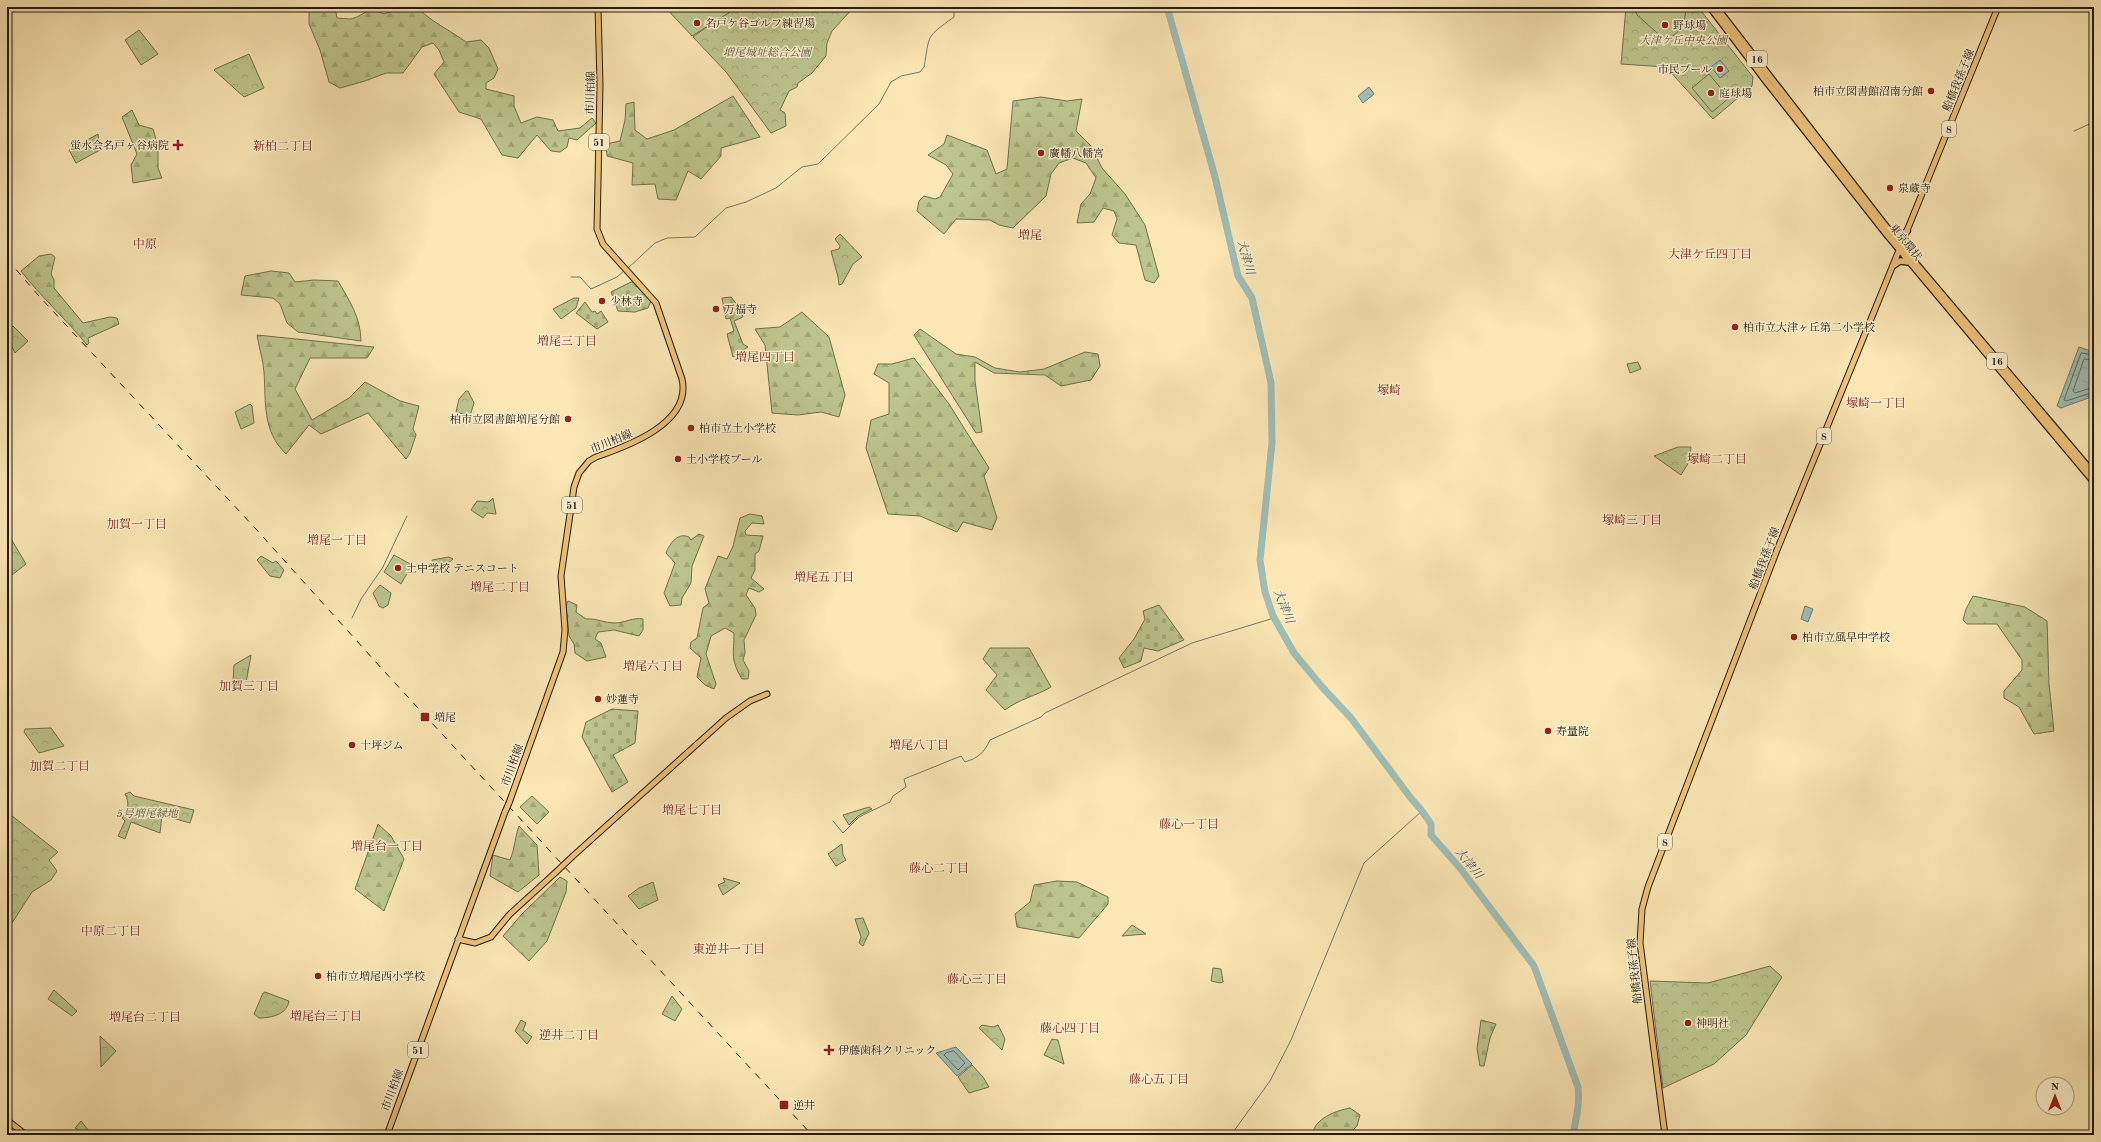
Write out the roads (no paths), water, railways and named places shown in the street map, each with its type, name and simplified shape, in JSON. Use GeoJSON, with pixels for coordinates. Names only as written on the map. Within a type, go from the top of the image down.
{"type":"FeatureCollection","features":[{"type":"Feature","properties":{"kind":"highway","name":"東京環状"},"geometry":{"type":"LineString","coordinates":[[1710,7],[1753,65],[1900,248],[2094,474]]}},
{"type":"Feature","properties":{"kind":"highway","name":"東京環状"},"geometry":{"type":"LineString","coordinates":[[1716,7],[1892,234],[1909,262],[2094,482]]}},
{"type":"Feature","properties":{"kind":"highway"},"geometry":{"type":"LineString","coordinates":[[1892,234],[1903,235],[1907,231]]}},
{"type":"Feature","properties":{"kind":"highway"},"geometry":{"type":"LineString","coordinates":[[1894,265],[1900,261],[1909,262]]}},
{"type":"Feature","properties":{"kind":"main road","name":"市川柏線"},"geometry":{"type":"LineString","coordinates":[[386,1135],[563,652],[565,630],[561,592],[562,567],[574,487],[579,473],[589,461],[642,440],[675,412],[683,397],[682,379],[659,308],[651,296],[603,244],[596,224],[600,85],[598,7]]}},
{"type":"Feature","properties":{"kind":"main road","name":"船橋我孫子線"},"geometry":{"type":"LineString","coordinates":[[1665,1135],[1640,943],[1640,927],[1646,894],[1777,550],[1998,7]]}},
{"type":"Feature","properties":{"kind":"main road"},"geometry":{"type":"LineString","coordinates":[[458,939],[476,943],[491,937],[509,915],[726,718],[750,701],[767,694]]}},
{"type":"Feature","properties":{"kind":"main road"},"geometry":{"type":"LineString","coordinates":[[7,1120],[26,1135]]}},
{"type":"Feature","properties":{"kind":"water","name":"市民プール"},"geometry":{"type":"Polygon","coordinates":[[[1720,60],[1729,71],[1720,78],[1711,67],[1720,60]]]}},
{"type":"Feature","properties":{"kind":"water"},"geometry":{"type":"Polygon","coordinates":[[[1369,87],[1374,94],[1363,103],[1358,96],[1369,87]]]}},
{"type":"Feature","properties":{"kind":"water"},"geometry":{"type":"Polygon","coordinates":[[[2079,347],[2094,352],[2094,396],[2061,408],[2057,406],[2079,347]]]}},
{"type":"Feature","properties":{"kind":"water"},"geometry":{"type":"Polygon","coordinates":[[[1805,606],[1813,609],[1808,622],[1801,619],[1805,606]]]}},
{"type":"Feature","properties":{"kind":"water"},"geometry":{"type":"Polygon","coordinates":[[[956,1047],[972,1064],[957,1076],[936,1053],[956,1047]]]}},
{"type":"Feature","properties":{"kind":"waterway"},"geometry":{"type":"LineString","coordinates":[[627,269],[655,243],[667,238],[695,237],[726,208],[746,202],[776,188],[802,167],[818,164],[879,104],[891,82],[901,76],[920,72],[924,67],[930,38],[933,33],[954,17],[954,7]]}},
{"type":"Feature","properties":{"kind":"waterway","name":"大津川"},"geometry":{"type":"LineString","coordinates":[[1167,7],[1215,177],[1238,276],[1252,298],[1271,383],[1272,443],[1260,560],[1265,592],[1273,616],[1294,653],[1323,688],[1351,718],[1431,824],[1431,835],[1460,868],[1534,966],[1578,1087],[1578,1105],[1573,1135]]}},
{"type":"Feature","properties":{"kind":"waterway"},"geometry":{"type":"LineString","coordinates":[[2074,131],[2094,122]]}},
{"type":"Feature","properties":{"kind":"waterway"},"geometry":{"type":"LineString","coordinates":[[571,277],[580,277],[591,289],[617,277],[624,271]]}},
{"type":"Feature","properties":{"kind":"waterway"},"geometry":{"type":"LineString","coordinates":[[352,618],[361,599],[383,567],[407,516]]}},
{"type":"Feature","properties":{"kind":"waterway"},"geometry":{"type":"LineString","coordinates":[[833,821],[843,833],[859,817],[890,802],[893,796],[906,787],[904,779],[961,756],[965,762],[974,759],[983,752],[990,740],[1041,717],[1045,713],[1192,643],[1274,618]]}},
{"type":"Feature","properties":{"kind":"waterway"},"geometry":{"type":"LineString","coordinates":[[1231,1135],[1270,1081],[1291,1040],[1364,863],[1422,811]]}},
{"type":"Feature","properties":{"kind":"railway"},"geometry":{"type":"LineString","coordinates":[[7,259],[38,295],[255,528],[383,670],[812,1135]]}},
{"type":"Feature","properties":{"kind":"place","name":"名戸ケ谷ゴルフ練習場"},"geometry":{"type":"Point","coordinates":[697,23]}},
{"type":"Feature","properties":{"kind":"place","name":"野球場"},"geometry":{"type":"Point","coordinates":[1665,25]}},
{"type":"Feature","properties":{"kind":"place","name":"市民プール"},"geometry":{"type":"Point","coordinates":[1720,69]}},
{"type":"Feature","properties":{"kind":"place","name":"柏市立図書館沼南分館"},"geometry":{"type":"Point","coordinates":[1931,91]}},
{"type":"Feature","properties":{"kind":"place","name":"庭球場"},"geometry":{"type":"Point","coordinates":[1711,93]}},
{"type":"Feature","properties":{"kind":"place","name":"蛍水会名戸ヶ谷病院"},"geometry":{"type":"Point","coordinates":[178,145]}},
{"type":"Feature","properties":{"kind":"place","name":"廣幡八幡宮"},"geometry":{"type":"Point","coordinates":[1041,153]}},
{"type":"Feature","properties":{"kind":"place","name":"泉蔵寺"},"geometry":{"type":"Point","coordinates":[1890,188]}},
{"type":"Feature","properties":{"kind":"place","name":"少林寺"},"geometry":{"type":"Point","coordinates":[602,301]}},
{"type":"Feature","properties":{"kind":"place","name":"万福寺"},"geometry":{"type":"Point","coordinates":[716,309]}},
{"type":"Feature","properties":{"kind":"place","name":"柏市立大津ヶ丘第二小学校"},"geometry":{"type":"Point","coordinates":[1735,327]}},
{"type":"Feature","properties":{"kind":"place","name":"柏市立図書館増尾分館"},"geometry":{"type":"Point","coordinates":[568,419]}},
{"type":"Feature","properties":{"kind":"place","name":"柏市立土小学校"},"geometry":{"type":"Point","coordinates":[691,428]}},
{"type":"Feature","properties":{"kind":"place","name":"土小学校プール"},"geometry":{"type":"Point","coordinates":[678,459]}},
{"type":"Feature","properties":{"kind":"place","name":"土中学校 テニスコート"},"geometry":{"type":"Point","coordinates":[398,568]}},
{"type":"Feature","properties":{"kind":"place","name":"柏市立風早中学校"},"geometry":{"type":"Point","coordinates":[1794,637]}},
{"type":"Feature","properties":{"kind":"place","name":"妙蓮寺"},"geometry":{"type":"Point","coordinates":[598,699]}},
{"type":"Feature","properties":{"kind":"place","name":"増尾"},"geometry":{"type":"Point","coordinates":[425,717]}},
{"type":"Feature","properties":{"kind":"place","name":"寿量院"},"geometry":{"type":"Point","coordinates":[1548,731]}},
{"type":"Feature","properties":{"kind":"place","name":"十坪ジム"},"geometry":{"type":"Point","coordinates":[352,745]}},
{"type":"Feature","properties":{"kind":"place","name":"柏市立増尾西小学校"},"geometry":{"type":"Point","coordinates":[318,976]}},
{"type":"Feature","properties":{"kind":"place","name":"神明社"},"geometry":{"type":"Point","coordinates":[1688,1023]}},
{"type":"Feature","properties":{"kind":"place","name":"伊藤歯科クリニック"},"geometry":{"type":"Point","coordinates":[829,1050]}},
{"type":"Feature","properties":{"kind":"place","name":"逆井"},"geometry":{"type":"Point","coordinates":[784,1105]}},
{"type":"Feature","properties":{"kind":"district","name":"新柏二丁目"},"geometry":{"type":"Point","coordinates":[283,146]}},
{"type":"Feature","properties":{"kind":"district","name":"増尾"},"geometry":{"type":"Point","coordinates":[1030,235]}},
{"type":"Feature","properties":{"kind":"district","name":"中原"},"geometry":{"type":"Point","coordinates":[145,244]}},
{"type":"Feature","properties":{"kind":"district","name":"大津ケ丘四丁目"},"geometry":{"type":"Point","coordinates":[1710,254]}},
{"type":"Feature","properties":{"kind":"district","name":"増尾三丁目"},"geometry":{"type":"Point","coordinates":[567,341]}},
{"type":"Feature","properties":{"kind":"district","name":"増尾四丁目"},"geometry":{"type":"Point","coordinates":[765,357]}},
{"type":"Feature","properties":{"kind":"district","name":"塚崎"},"geometry":{"type":"Point","coordinates":[1389,390]}},
{"type":"Feature","properties":{"kind":"district","name":"塚崎一丁目"},"geometry":{"type":"Point","coordinates":[1876,403]}},
{"type":"Feature","properties":{"kind":"district","name":"塚崎二丁目"},"geometry":{"type":"Point","coordinates":[1717,459]}},
{"type":"Feature","properties":{"kind":"district","name":"塚崎三丁目"},"geometry":{"type":"Point","coordinates":[1632,520]}},
{"type":"Feature","properties":{"kind":"district","name":"加賀一丁目"},"geometry":{"type":"Point","coordinates":[137,524]}},
{"type":"Feature","properties":{"kind":"district","name":"増尾一丁目"},"geometry":{"type":"Point","coordinates":[337,540]}},
{"type":"Feature","properties":{"kind":"district","name":"増尾五丁目"},"geometry":{"type":"Point","coordinates":[824,577]}},
{"type":"Feature","properties":{"kind":"district","name":"増尾二丁目"},"geometry":{"type":"Point","coordinates":[500,587]}},
{"type":"Feature","properties":{"kind":"district","name":"増尾六丁目"},"geometry":{"type":"Point","coordinates":[653,666]}},
{"type":"Feature","properties":{"kind":"district","name":"加賀三丁目"},"geometry":{"type":"Point","coordinates":[249,686]}},
{"type":"Feature","properties":{"kind":"district","name":"増尾八丁目"},"geometry":{"type":"Point","coordinates":[919,745]}},
{"type":"Feature","properties":{"kind":"district","name":"加賀二丁目"},"geometry":{"type":"Point","coordinates":[60,766]}},
{"type":"Feature","properties":{"kind":"district","name":"増尾七丁目"},"geometry":{"type":"Point","coordinates":[692,810]}},
{"type":"Feature","properties":{"kind":"district","name":"藤心一丁目"},"geometry":{"type":"Point","coordinates":[1189,824]}},
{"type":"Feature","properties":{"kind":"district","name":"増尾台一丁目"},"geometry":{"type":"Point","coordinates":[387,846]}},
{"type":"Feature","properties":{"kind":"district","name":"藤心二丁目"},"geometry":{"type":"Point","coordinates":[939,868]}},
{"type":"Feature","properties":{"kind":"district","name":"中原二丁目"},"geometry":{"type":"Point","coordinates":[111,931]}},
{"type":"Feature","properties":{"kind":"district","name":"東逆井一丁目"},"geometry":{"type":"Point","coordinates":[729,949]}},
{"type":"Feature","properties":{"kind":"district","name":"藤心三丁目"},"geometry":{"type":"Point","coordinates":[977,979]}},
{"type":"Feature","properties":{"kind":"district","name":"増尾台三丁目"},"geometry":{"type":"Point","coordinates":[326,1016]}},
{"type":"Feature","properties":{"kind":"district","name":"増尾台二丁目"},"geometry":{"type":"Point","coordinates":[145,1017]}},
{"type":"Feature","properties":{"kind":"district","name":"藤心四丁目"},"geometry":{"type":"Point","coordinates":[1070,1028]}},
{"type":"Feature","properties":{"kind":"district","name":"逆井二丁目"},"geometry":{"type":"Point","coordinates":[569,1035]}},
{"type":"Feature","properties":{"kind":"district","name":"藤心五丁目"},"geometry":{"type":"Point","coordinates":[1159,1079]}},
{"type":"Feature","properties":{"kind":"park label","name":"大津ケ丘中央公園"},"geometry":{"type":"Point","coordinates":[1683,40]}},
{"type":"Feature","properties":{"kind":"park label","name":"増尾城址総合公園"},"geometry":{"type":"Point","coordinates":[767,52]}},
{"type":"Feature","properties":{"kind":"park label","name":"5号増尾緑地"},"geometry":{"type":"Point","coordinates":[147,813]}}]}
